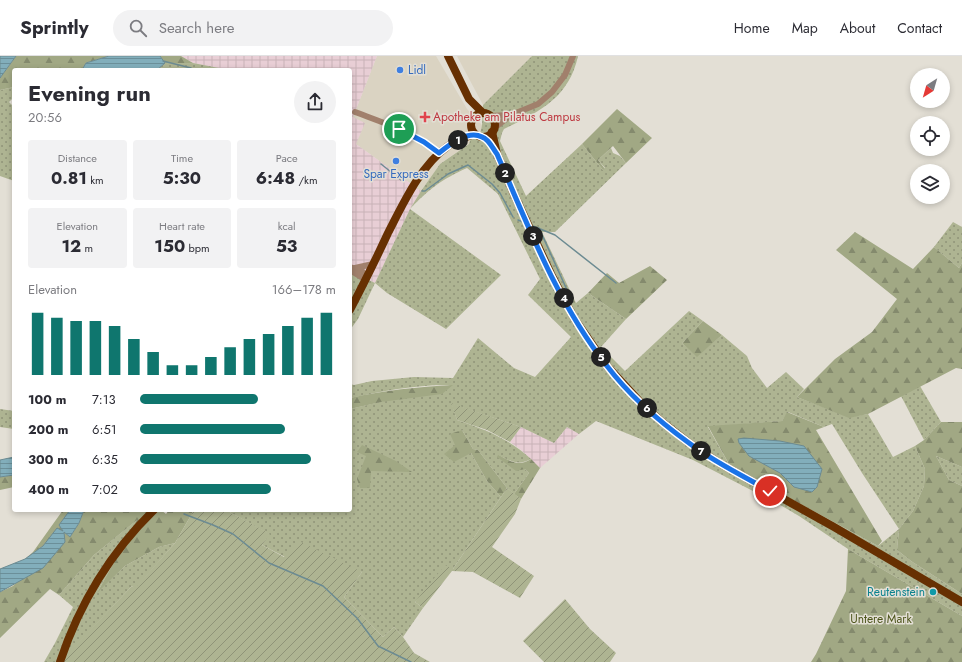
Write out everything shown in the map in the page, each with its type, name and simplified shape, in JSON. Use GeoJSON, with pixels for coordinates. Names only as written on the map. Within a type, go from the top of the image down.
{"type":"FeatureCollection","features":[{"type":"Feature","properties":{"kind":"main road"},"geometry":{"type":"LineString","coordinates":[[448,56],[470,99],[494,123],[493,130],[497,154],[551,274],[574,318],[607,366],[641,403],[689,443],[721,464],[834,527],[962,602]]}},
{"type":"Feature","properties":{"kind":"main road"},"geometry":{"type":"LineString","coordinates":[[470,99],[473,132],[479,135],[497,154]]}},
{"type":"Feature","properties":{"kind":"main road"},"geometry":{"type":"LineString","coordinates":[[352,306],[409,193],[424,170],[439,153],[456,141],[476,115],[487,115]]}},
{"type":"Feature","properties":{"kind":"main road"},"geometry":{"type":"LineString","coordinates":[[456,141],[493,130]]}},
{"type":"Feature","properties":{"kind":"main road"},"geometry":{"type":"LineString","coordinates":[[60,662],[67,641],[97,580],[121,546],[152,512]]}},
{"type":"Feature","properties":{"kind":"street"},"geometry":{"type":"LineString","coordinates":[[493,130],[511,115],[538,104],[552,92],[565,75],[573,56]]}},
{"type":"Feature","properties":{"kind":"street"},"geometry":{"type":"LineString","coordinates":[[356,112],[406,133],[439,153]]}},
{"type":"Feature","properties":{"kind":"street"},"geometry":{"type":"LineString","coordinates":[[487,115],[511,115]]}},
{"type":"Feature","properties":{"kind":"street"},"geometry":{"type":"LineString","coordinates":[[352,268],[360,268],[373,264]]}},
{"type":"Feature","properties":{"kind":"street"},"geometry":{"type":"LineString","coordinates":[[352,268],[362,272],[366,279]]}},
{"type":"Feature","properties":{"kind":"shaded area"},"geometry":{"type":"Polygon","coordinates":[[[181,56],[377,56],[353,117],[365,123],[356,144],[421,191],[410,209],[375,283],[352,272],[352,68],[218,68],[193,63],[181,56]]]}},
{"type":"Feature","properties":{"kind":"shaded area"},"geometry":{"type":"Polygon","coordinates":[[[377,56],[436,56],[467,109],[482,125],[479,139],[464,147],[440,164],[421,191],[356,144],[353,117],[377,56]]]}},
{"type":"Feature","properties":{"kind":"shaded area"},"geometry":{"type":"Polygon","coordinates":[[[457,56],[532,56],[483,105],[457,56]]]}},
{"type":"Feature","properties":{"kind":"shaded area"},"geometry":{"type":"Polygon","coordinates":[[[521,427],[554,443],[567,427],[579,434],[540,468],[510,442],[521,427]]]}},
{"type":"Feature","properties":{"kind":"green space"},"geometry":{"type":"Polygon","coordinates":[[[16,56],[109,56],[86,63],[83,68],[12,68],[12,87],[0,90],[0,78],[16,56]]]}},
{"type":"Feature","properties":{"kind":"green space"},"geometry":{"type":"Polygon","coordinates":[[[160,56],[181,56],[193,63],[165,63],[160,56]]]}},
{"type":"Feature","properties":{"kind":"green space"},"geometry":{"type":"Polygon","coordinates":[[[532,56],[578,56],[568,83],[560,93],[540,110],[504,129],[500,141],[526,196],[582,144],[603,170],[605,168],[598,160],[611,148],[613,153],[620,156],[626,163],[555,232],[542,232],[576,303],[588,293],[626,319],[601,347],[625,371],[689,311],[703,321],[682,343],[697,356],[722,335],[747,356],[752,368],[767,388],[786,372],[804,389],[797,397],[849,417],[868,414],[893,457],[915,446],[925,469],[924,486],[913,511],[899,529],[897,550],[911,561],[962,594],[962,616],[848,549],[782,506],[693,460],[596,421],[579,434],[567,427],[554,443],[521,427],[452,404],[457,420],[496,435],[514,445],[531,459],[518,462],[511,461],[498,455],[525,469],[529,473],[514,494],[507,488],[478,450],[473,449],[462,430],[456,445],[445,454],[471,453],[487,481],[501,497],[453,569],[415,602],[423,608],[403,637],[394,627],[383,637],[344,597],[362,572],[285,557],[262,545],[269,534],[230,512],[352,512],[352,409],[452,385],[414,387],[352,398],[352,384],[414,377],[453,378],[478,338],[514,368],[535,377],[571,337],[528,295],[540,279],[498,194],[467,168],[450,176],[429,191],[410,209],[440,164],[469,144],[471,138],[479,139],[482,125],[483,105],[532,56]],[[788,412],[782,421],[708,427],[730,466],[878,546],[899,529],[832,424],[824,427],[788,412]]]}},
{"type":"Feature","properties":{"kind":"green space"},"geometry":{"type":"Polygon","coordinates":[[[165,63],[193,63],[219,68],[159,68],[165,63]]]}},
{"type":"Feature","properties":{"kind":"green space"},"geometry":{"type":"Polygon","coordinates":[[[12,87],[12,99],[9,102],[12,105],[12,180],[0,176],[0,90],[12,87]]]}},
{"type":"Feature","properties":{"kind":"green space"},"geometry":{"type":"Polygon","coordinates":[[[617,109],[652,138],[626,163],[613,146],[598,160],[605,169],[603,170],[582,144],[617,109]]]}},
{"type":"Feature","properties":{"kind":"green space"},"geometry":{"type":"Polygon","coordinates":[[[410,209],[501,275],[446,329],[387,293],[375,283],[410,209]]]}},
{"type":"Feature","properties":{"kind":"green space"},"geometry":{"type":"Polygon","coordinates":[[[953,222],[962,227],[962,263],[959,268],[934,247],[953,222]]]}},
{"type":"Feature","properties":{"kind":"green space"},"geometry":{"type":"Polygon","coordinates":[[[855,232],[913,269],[934,247],[959,268],[962,263],[962,369],[956,368],[868,414],[849,418],[797,397],[835,359],[872,332],[897,299],[836,250],[855,232]]]}},
{"type":"Feature","properties":{"kind":"green space"},"geometry":{"type":"Polygon","coordinates":[[[650,266],[667,280],[626,319],[588,293],[607,273],[619,283],[650,266]]]}},
{"type":"Feature","properties":{"kind":"green space"},"geometry":{"type":"Polygon","coordinates":[[[352,272],[375,283],[358,319],[352,327],[352,272]]]}},
{"type":"Feature","properties":{"kind":"green space"},"geometry":{"type":"Polygon","coordinates":[[[703,321],[722,335],[697,357],[682,343],[703,321]]]}},
{"type":"Feature","properties":{"kind":"green space"},"geometry":{"type":"Polygon","coordinates":[[[453,385],[442,394],[381,402],[352,409],[352,398],[401,389],[453,385]]]}},
{"type":"Feature","properties":{"kind":"green space"},"geometry":{"type":"Polygon","coordinates":[[[920,386],[941,422],[924,440],[901,396],[920,386]]]}},
{"type":"Feature","properties":{"kind":"green space"},"geometry":{"type":"Polygon","coordinates":[[[451,403],[521,427],[510,442],[487,430],[457,420],[451,403]]]}},
{"type":"Feature","properties":{"kind":"green space"},"geometry":{"type":"Polygon","coordinates":[[[0,409],[12,411],[12,429],[0,427],[0,409]]]}},
{"type":"Feature","properties":{"kind":"green space"},"geometry":{"type":"Polygon","coordinates":[[[787,412],[824,427],[816,430],[882,541],[878,546],[730,466],[708,426],[782,421],[787,412]]]}},
{"type":"Feature","properties":{"kind":"green space"},"geometry":{"type":"Polygon","coordinates":[[[941,422],[962,422],[962,467],[936,456],[949,480],[962,486],[962,594],[911,561],[897,550],[899,529],[913,511],[924,486],[925,469],[915,446],[924,440],[941,422]]]}},
{"type":"Feature","properties":{"kind":"green space"},"geometry":{"type":"Polygon","coordinates":[[[462,430],[473,449],[478,450],[507,488],[501,497],[487,481],[471,453],[454,462],[444,454],[455,445],[450,434],[462,430]]]}},
{"type":"Feature","properties":{"kind":"green space"},"geometry":{"type":"Polygon","coordinates":[[[362,445],[396,461],[412,472],[371,471],[370,488],[360,488],[357,479],[366,456],[357,452],[362,445]]]}},
{"type":"Feature","properties":{"kind":"green space"},"geometry":{"type":"Polygon","coordinates":[[[498,455],[518,463],[531,459],[540,468],[521,499],[514,494],[529,473],[525,469],[516,471],[497,457],[498,455]]]}},
{"type":"Feature","properties":{"kind":"green space"},"geometry":{"type":"Polygon","coordinates":[[[936,456],[962,467],[962,486],[949,480],[936,456]]]}},
{"type":"Feature","properties":{"kind":"green space"},"geometry":{"type":"Polygon","coordinates":[[[12,475],[12,487],[0,490],[0,477],[12,475]]]}},
{"type":"Feature","properties":{"kind":"green space"},"geometry":{"type":"Polygon","coordinates":[[[507,488],[521,499],[515,514],[492,547],[534,576],[520,598],[473,572],[452,571],[423,608],[415,602],[445,565],[453,569],[507,488]]]}},
{"type":"Feature","properties":{"kind":"green space"},"geometry":{"type":"Polygon","coordinates":[[[62,512],[69,512],[63,531],[57,529],[43,546],[25,559],[33,552],[62,512]]]}},
{"type":"Feature","properties":{"kind":"green space"},"geometry":{"type":"Polygon","coordinates":[[[83,512],[164,512],[166,514],[168,512],[193,512],[175,543],[159,547],[125,566],[97,593],[137,520],[94,555],[59,595],[50,589],[0,638],[0,592],[13,586],[64,532],[70,537],[79,523],[83,512]]]}},
{"type":"Feature","properties":{"kind":"green space"},"geometry":{"type":"Polygon","coordinates":[[[193,512],[230,512],[270,534],[262,545],[284,557],[299,541],[362,572],[344,597],[383,637],[394,627],[414,653],[430,662],[59,662],[63,648],[70,651],[132,586],[135,588],[175,543],[193,512]]]}},
{"type":"Feature","properties":{"kind":"green space"},"geometry":{"type":"Polygon","coordinates":[[[138,519],[98,591],[125,566],[159,547],[175,543],[135,589],[132,586],[70,652],[64,648],[59,662],[44,662],[73,607],[59,595],[94,555],[138,519]]]}},
{"type":"Feature","properties":{"kind":"green space","name":"Untere Mark"},"geometry":{"type":"Polygon","coordinates":[[[848,549],[962,616],[962,662],[811,662],[846,591],[848,549]]]}},
{"type":"Feature","properties":{"kind":"green space"},"geometry":{"type":"Polygon","coordinates":[[[565,599],[590,629],[616,653],[610,662],[544,662],[523,641],[565,599]]]}},
{"type":"Feature","properties":{"kind":"water"},"geometry":{"type":"Polygon","coordinates":[[[0,56],[16,56],[0,78],[0,56]]]}},
{"type":"Feature","properties":{"kind":"water"},"geometry":{"type":"Polygon","coordinates":[[[109,56],[160,56],[165,63],[159,68],[83,68],[86,63],[109,56]]]}},
{"type":"Feature","properties":{"kind":"water"},"geometry":{"type":"Polygon","coordinates":[[[744,438],[780,441],[804,446],[822,469],[817,487],[812,492],[794,487],[780,473],[749,456],[739,443],[738,439],[744,438]]]}},
{"type":"Feature","properties":{"kind":"water"},"geometry":{"type":"Polygon","coordinates":[[[12,457],[12,475],[0,477],[0,460],[12,457]]]}},
{"type":"Feature","properties":{"kind":"water"},"geometry":{"type":"Polygon","coordinates":[[[69,512],[83,512],[79,523],[70,537],[64,532],[65,542],[43,568],[0,592],[0,569],[25,559],[43,546],[57,528],[63,531],[59,525],[69,512]]]}},
{"type":"Feature","properties":{"kind":"waterway"},"geometry":{"type":"LineString","coordinates":[[163,61],[191,68]]}},
{"type":"Feature","properties":{"kind":"waterway"},"geometry":{"type":"LineString","coordinates":[[381,164],[401,180]]}},
{"type":"Feature","properties":{"kind":"waterway"},"geometry":{"type":"LineString","coordinates":[[422,191],[425,191],[448,174],[468,165],[492,184],[500,193],[513,217]]}},
{"type":"Feature","properties":{"kind":"waterway"},"geometry":{"type":"LineString","coordinates":[[518,220],[523,222]]}},
{"type":"Feature","properties":{"kind":"waterway"},"geometry":{"type":"LineString","coordinates":[[533,226],[555,235],[616,283]]}},
{"type":"Feature","properties":{"kind":"waterway"},"geometry":{"type":"LineString","coordinates":[[539,228],[567,290]]}},
{"type":"Feature","properties":{"kind":"waterway"},"geometry":{"type":"LineString","coordinates":[[184,514],[233,534],[269,563],[323,586],[357,618],[378,646],[411,662]]}},
{"type":"Feature","properties":{"kind":"place","name":"Lidl"},"geometry":{"type":"Point","coordinates":[400,70]}},
{"type":"Feature","properties":{"kind":"place","name":"Apotheke am Pilatus Campus"},"geometry":{"type":"Point","coordinates":[425,117]}},
{"type":"Feature","properties":{"kind":"place","name":"Spar Express"},"geometry":{"type":"Point","coordinates":[396,161]}},
{"type":"Feature","properties":{"kind":"place","name":"Reutenstein"},"geometry":{"type":"Point","coordinates":[933,592]}},
{"type":"Feature","properties":{"kind":"route"},"geometry":{"type":"LineString","coordinates":[[399,129],[424,142],[439,153],[456,141],[476,134],[488,141],[497,154],[551,274],[574,318],[607,366],[641,403],[689,443],[721,464],[770,491]]}}]}
